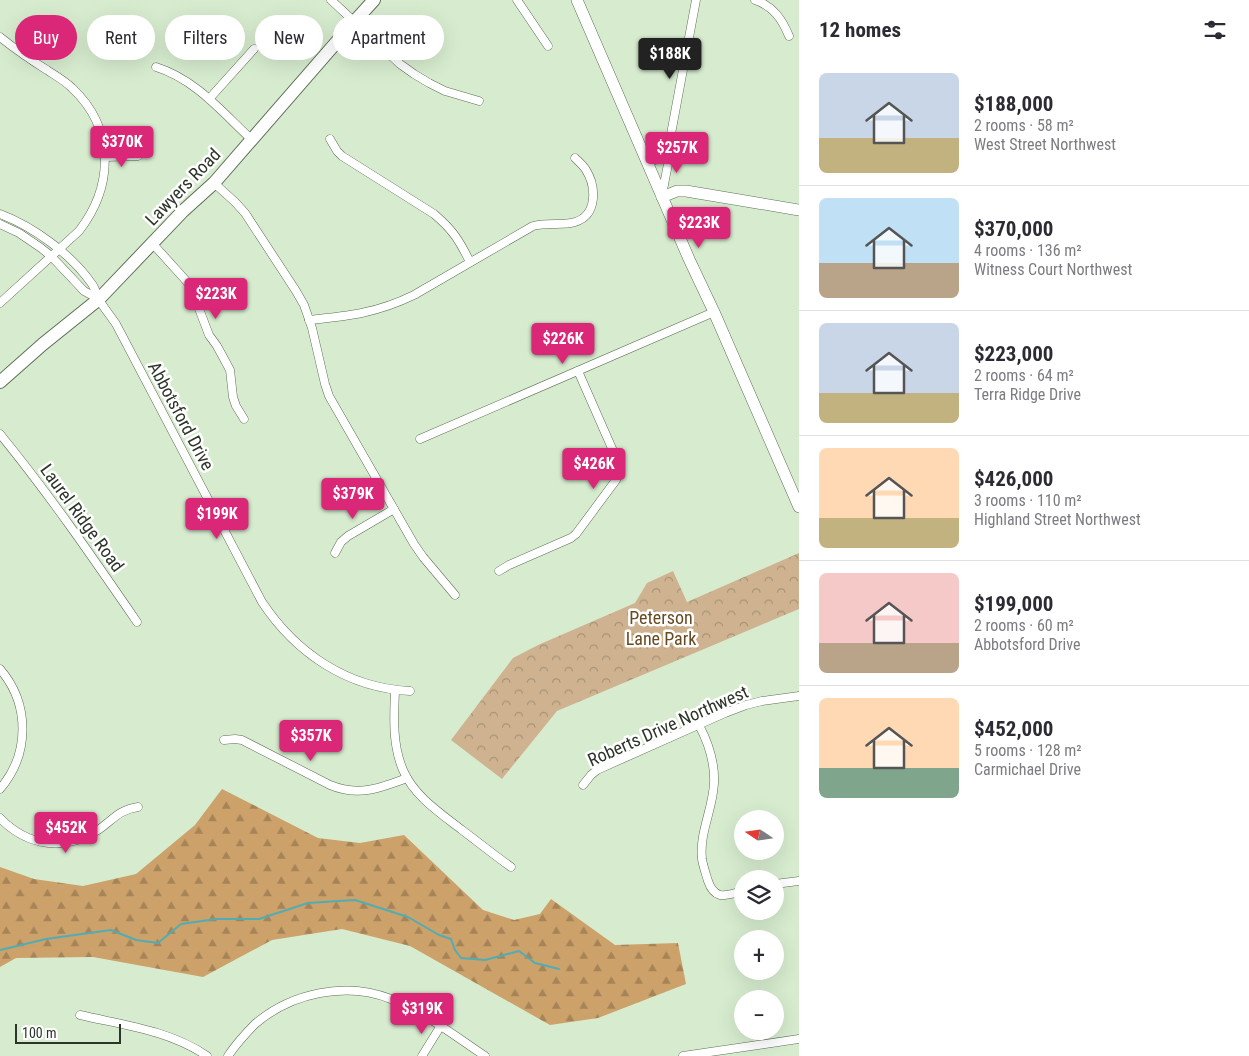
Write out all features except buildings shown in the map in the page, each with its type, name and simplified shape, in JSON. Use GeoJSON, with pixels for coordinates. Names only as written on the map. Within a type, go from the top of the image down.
{"type":"FeatureCollection","features":[{"type":"Feature","properties":{"kind":"main road","name":"Lawyers Road"},"geometry":{"type":"LineString","coordinates":[[360,15],[374,0]]}},
{"type":"Feature","properties":{"kind":"main road"},"geometry":{"type":"LineString","coordinates":[[577,0],[799,507]]}},
{"type":"Feature","properties":{"kind":"main road","name":"Lawyers Road"},"geometry":{"type":"LineString","coordinates":[[0,382],[99,299],[183,211],[214,183],[333,46]]}},
{"type":"Feature","properties":{"kind":"main road"},"geometry":{"type":"LineString","coordinates":[[662,197],[677,191],[686,191],[799,210]]}},
{"type":"Feature","properties":{"kind":"street"},"geometry":{"type":"LineString","coordinates":[[331,0],[347,15]]}},
{"type":"Feature","properties":{"kind":"street"},"geometry":{"type":"LineString","coordinates":[[517,0],[548,46]]}},
{"type":"Feature","properties":{"kind":"street"},"geometry":{"type":"LineString","coordinates":[[662,197],[668,164],[668,150],[696,0]]}},
{"type":"Feature","properties":{"kind":"street"},"geometry":{"type":"LineString","coordinates":[[755,0],[767,5],[774,11],[784,24],[789,36]]}},
{"type":"Feature","properties":{"kind":"street"},"geometry":{"type":"LineString","coordinates":[[0,36],[17,50],[64,81],[80,96],[96,119],[105,157],[103,182],[99,196],[92,212],[79,231],[0,303]]}},
{"type":"Feature","properties":{"kind":"street"},"geometry":{"type":"LineString","coordinates":[[209,99],[254,49]]}},
{"type":"Feature","properties":{"kind":"street"},"geometry":{"type":"LineString","coordinates":[[396,60],[414,74],[445,91],[479,101]]}},
{"type":"Feature","properties":{"kind":"street"},"geometry":{"type":"LineString","coordinates":[[156,67],[176,74],[186,80],[251,139]]}},
{"type":"Feature","properties":{"kind":"street"},"geometry":{"type":"LineString","coordinates":[[330,139],[342,156],[434,214],[445,223],[453,232],[470,262]]}},
{"type":"Feature","properties":{"kind":"street"},"geometry":{"type":"LineString","coordinates":[[647,163],[665,156],[668,150]]}},
{"type":"Feature","properties":{"kind":"street"},"geometry":{"type":"LineString","coordinates":[[105,157],[138,156]]}},
{"type":"Feature","properties":{"kind":"street"},"geometry":{"type":"LineString","coordinates":[[309,320],[345,316],[398,302],[414,295],[533,226],[544,223],[575,222],[590,210],[593,203],[593,193],[586,169],[575,158]]}},
{"type":"Feature","properties":{"kind":"street"},"geometry":{"type":"LineString","coordinates":[[214,183],[245,213],[296,291],[304,305],[309,320],[329,396],[423,557],[455,595]]}},
{"type":"Feature","properties":{"kind":"street","name":"Abbotsford Drive"},"geometry":{"type":"LineString","coordinates":[[0,214],[40,235],[77,266],[93,285],[99,299],[116,324],[254,587],[284,631],[326,666],[377,687],[410,691]]}},
{"type":"Feature","properties":{"kind":"street","name":"Abbotsford Drive"},"geometry":{"type":"LineString","coordinates":[[0,224],[19,233],[51,256],[84,290],[99,299]]}},
{"type":"Feature","properties":{"kind":"street"},"geometry":{"type":"LineString","coordinates":[[152,243],[190,285],[209,334],[230,370],[233,397],[244,419]]}},
{"type":"Feature","properties":{"kind":"street"},"geometry":{"type":"LineString","coordinates":[[420,438],[714,312]]}},
{"type":"Feature","properties":{"kind":"street"},"geometry":{"type":"LineString","coordinates":[[499,571],[571,538],[616,480],[618,462],[578,371]]}},
{"type":"Feature","properties":{"kind":"street","name":"Laurel Ridge Road"},"geometry":{"type":"LineString","coordinates":[[0,434],[28,469],[137,622]]}},
{"type":"Feature","properties":{"kind":"street"},"geometry":{"type":"LineString","coordinates":[[334,553],[341,542],[348,536],[394,509]]}},
{"type":"Feature","properties":{"kind":"street"},"geometry":{"type":"LineString","coordinates":[[0,669],[15,691],[20,706],[23,732],[19,756],[14,768],[0,789]]}},
{"type":"Feature","properties":{"kind":"street"},"geometry":{"type":"LineString","coordinates":[[395,690],[394,722],[397,752],[407,778],[416,791],[433,808],[511,867]]}},
{"type":"Feature","properties":{"kind":"street","name":"Roberts Drive Northwest"},"geometry":{"type":"LineString","coordinates":[[583,785],[591,774],[597,770],[746,705],[799,696]]}},
{"type":"Feature","properties":{"kind":"street"},"geometry":{"type":"LineString","coordinates":[[699,725],[710,748],[714,771],[714,786],[701,849],[702,859],[710,887],[717,894],[734,893]]}},
{"type":"Feature","properties":{"kind":"street"},"geometry":{"type":"LineString","coordinates":[[224,740],[242,740],[330,785],[346,790],[368,791],[379,789],[407,778]]}},
{"type":"Feature","properties":{"kind":"street"},"geometry":{"type":"LineString","coordinates":[[0,818],[16,832],[27,838],[59,844],[75,841],[90,835],[123,811],[138,807]]}},
{"type":"Feature","properties":{"kind":"street"},"geometry":{"type":"LineString","coordinates":[[784,883],[799,881]]}},
{"type":"Feature","properties":{"kind":"street"},"geometry":{"type":"LineString","coordinates":[[228,1056],[256,1023],[283,1005],[298,999],[327,992],[342,991],[358,991],[389,998],[404,1005],[485,1056]]}},
{"type":"Feature","properties":{"kind":"street"},"geometry":{"type":"LineString","coordinates":[[80,1015],[167,1036],[183,1042],[207,1056]]}},
{"type":"Feature","properties":{"kind":"street"},"geometry":{"type":"LineString","coordinates":[[422,1056],[440,1027]]}},
{"type":"Feature","properties":{"kind":"street"},"geometry":{"type":"LineString","coordinates":[[683,1056],[799,1039]]}},
{"type":"Feature","properties":{"kind":"green space","name":"Peterson Lane Park"},"geometry":{"type":"Polygon","coordinates":[[[799,553],[799,609],[557,711],[502,779],[451,740],[513,658],[538,645],[635,603],[647,583],[673,571],[687,602],[799,553]]]}},
{"type":"Feature","properties":{"kind":"green space"},"geometry":{"type":"Polygon","coordinates":[[[222,789],[318,838],[360,843],[404,835],[483,910],[514,920],[540,914],[551,899],[615,945],[678,943],[686,984],[598,1018],[550,1025],[410,946],[342,929],[272,940],[203,977],[93,957],[16,958],[0,967],[0,867],[34,879],[83,886],[136,874],[195,825],[222,789]]]}},
{"type":"Feature","properties":{"kind":"waterway"},"geometry":{"type":"LineString","coordinates":[[0,950],[46,939],[111,930],[136,940],[158,943],[181,924],[216,919],[259,919],[308,903],[355,900],[408,917],[439,935],[451,939],[455,950],[461,958],[485,960],[519,951],[535,963],[559,969]]}}]}
